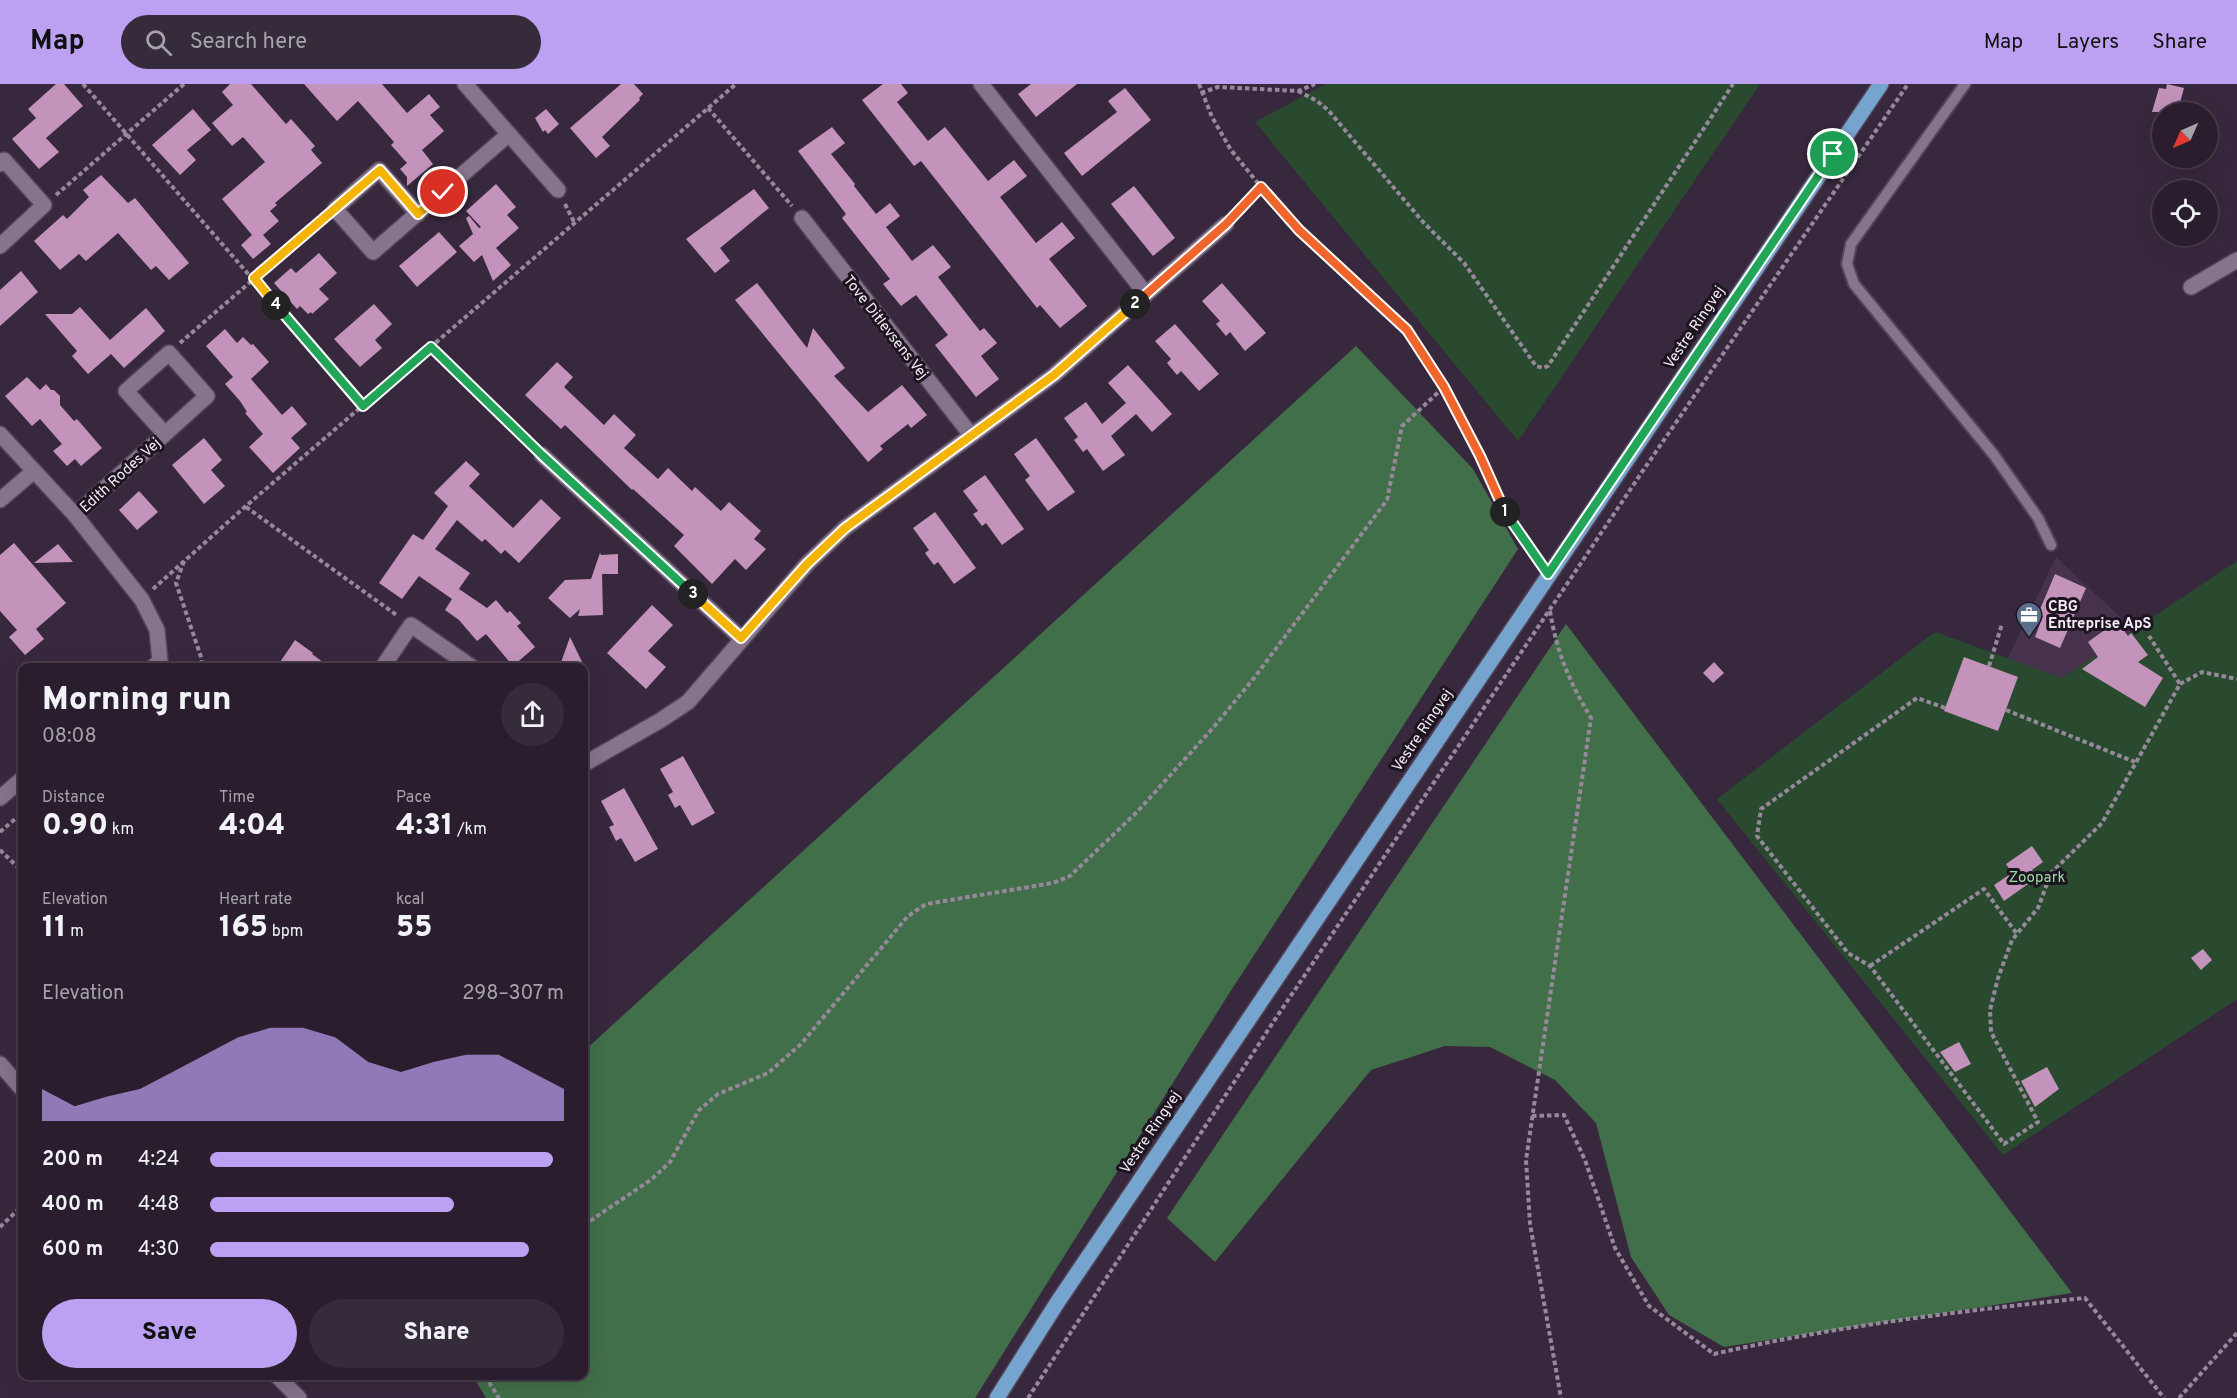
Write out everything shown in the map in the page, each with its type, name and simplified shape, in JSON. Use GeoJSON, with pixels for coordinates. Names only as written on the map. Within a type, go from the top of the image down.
{"type":"FeatureCollection","features":[{"type":"Feature","properties":{"kind":"main road","name":"Vestre Ringvej"},"geometry":{"type":"LineString","coordinates":[[997,1398],[1064,1293],[1881,84]]}},
{"type":"Feature","properties":{"kind":"street"},"geometry":{"type":"LineString","coordinates":[[981,84],[1146,294]]}},
{"type":"Feature","properties":{"kind":"street"},"geometry":{"type":"LineString","coordinates":[[473,87],[509,134],[558,190]]}},
{"type":"Feature","properties":{"kind":"street"},"geometry":{"type":"LineString","coordinates":[[418,214],[380,170],[335,208],[374,252],[418,214],[509,134]]}},
{"type":"Feature","properties":{"kind":"street"},"geometry":{"type":"LineString","coordinates":[[0,164],[4,160],[44,205],[0,246]]}},
{"type":"Feature","properties":{"kind":"street","name":"Tove Ditlevsens Vej"},"geometry":{"type":"LineString","coordinates":[[802,218],[971,435]]}},
{"type":"Feature","properties":{"kind":"street"},"geometry":{"type":"LineString","coordinates":[[588,762],[688,702],[807,564],[845,528],[1054,375],[1226,224]]}},
{"type":"Feature","properties":{"kind":"street"},"geometry":{"type":"LineString","coordinates":[[2191,287],[2237,260]]}},
{"type":"Feature","properties":{"kind":"street","name":"Edith Rodes Vej"},"geometry":{"type":"LineString","coordinates":[[75,515],[165,434],[207,396],[169,353],[126,391],[165,434]]}},
{"type":"Feature","properties":{"kind":"street","name":"Edith Rodes Vej"},"geometry":{"type":"LineString","coordinates":[[0,434],[75,515],[142,600],[156,630],[162,663]]}},
{"type":"Feature","properties":{"kind":"street"},"geometry":{"type":"LineString","coordinates":[[542,455],[741,638]]}},
{"type":"Feature","properties":{"kind":"street"},"geometry":{"type":"LineString","coordinates":[[0,500],[34,471]]}},
{"type":"Feature","properties":{"kind":"street"},"geometry":{"type":"LineString","coordinates":[[385,663],[411,625],[466,663]]}},
{"type":"Feature","properties":{"kind":"street"},"geometry":{"type":"LineString","coordinates":[[0,798],[18,782]]}},
{"type":"Feature","properties":{"kind":"street"},"geometry":{"type":"LineString","coordinates":[[0,1064],[18,1084]]}},
{"type":"Feature","properties":{"kind":"street"},"geometry":{"type":"LineString","coordinates":[[281,1380],[299,1398]]}},
{"type":"Feature","properties":{"kind":"lane"},"geometry":{"type":"LineString","coordinates":[[1965,84],[1851,244],[1847,264],[1854,284],[1994,455],[2038,518],[2051,545]]}},
{"type":"Feature","properties":{"kind":"path"},"geometry":{"type":"LineString","coordinates":[[83,84],[363,406]]}},
{"type":"Feature","properties":{"kind":"path"},"geometry":{"type":"LineString","coordinates":[[44,205],[183,84]]}},
{"type":"Feature","properties":{"kind":"path"},"geometry":{"type":"LineString","coordinates":[[142,600],[246,506],[736,84]]}},
{"type":"Feature","properties":{"kind":"path"},"geometry":{"type":"LineString","coordinates":[[1199,84],[1212,117],[1232,150],[1261,187],[1299,230],[1407,330],[1444,387],[1480,456],[1506,516],[1548,574]]}},
{"type":"Feature","properties":{"kind":"path"},"geometry":{"type":"LineString","coordinates":[[1298,91],[1315,84]]}},
{"type":"Feature","properties":{"kind":"path"},"geometry":{"type":"LineString","coordinates":[[1202,93],[1218,87],[1298,91],[1317,100],[1423,222],[1464,263],[1536,366],[1543,368],[1548,366],[1733,84]]}},
{"type":"Feature","properties":{"kind":"path"},"geometry":{"type":"LineString","coordinates":[[1028,1398],[1272,1024],[1908,84]]}},
{"type":"Feature","properties":{"kind":"path"},"geometry":{"type":"LineString","coordinates":[[708,108],[802,218]]}},
{"type":"Feature","properties":{"kind":"path"},"geometry":{"type":"LineString","coordinates":[[1226,224],[1261,187]]}},
{"type":"Feature","properties":{"kind":"path"},"geometry":{"type":"LineString","coordinates":[[169,353],[335,208]]}},
{"type":"Feature","properties":{"kind":"path"},"geometry":{"type":"LineString","coordinates":[[431,347],[542,455]]}},
{"type":"Feature","properties":{"kind":"path"},"geometry":{"type":"LineString","coordinates":[[588,1222],[652,1179],[670,1162],[699,1110],[718,1094],[768,1072],[801,1044],[908,916],[926,904],[1053,883],[1070,876],[1137,812],[1212,729],[1254,678],[1364,533],[1386,500],[1402,426],[1444,387]]}},
{"type":"Feature","properties":{"kind":"path"},"geometry":{"type":"LineString","coordinates":[[246,506],[411,625]]}},
{"type":"Feature","properties":{"kind":"path"},"geometry":{"type":"LineString","coordinates":[[184,561],[176,583],[202,663]]}},
{"type":"Feature","properties":{"kind":"path"},"geometry":{"type":"LineString","coordinates":[[1550,610],[1559,654],[1571,686],[1590,718],[1526,1160],[1530,1224],[1561,1398]]}},
{"type":"Feature","properties":{"kind":"path"},"geometry":{"type":"LineString","coordinates":[[1989,666],[2002,624]]}},
{"type":"Feature","properties":{"kind":"path"},"geometry":{"type":"LineString","coordinates":[[2149,636],[2180,684]]}},
{"type":"Feature","properties":{"kind":"path"},"geometry":{"type":"LineString","coordinates":[[1945,708],[1917,698],[1761,809],[1757,836],[1848,952],[1870,966],[2004,1144],[2038,1122],[1991,1032],[1990,1010],[1998,978],[2012,940],[2038,908],[2051,873],[2102,823],[2180,684],[2202,672],[2237,679]]}},
{"type":"Feature","properties":{"kind":"path"},"geometry":{"type":"LineString","coordinates":[[2006,710],[2135,762]]}},
{"type":"Feature","properties":{"kind":"path"},"geometry":{"type":"LineString","coordinates":[[0,832],[18,816]]}},
{"type":"Feature","properties":{"kind":"path"},"geometry":{"type":"LineString","coordinates":[[0,850],[18,867]]}},
{"type":"Feature","properties":{"kind":"path"},"geometry":{"type":"LineString","coordinates":[[1870,966],[1984,889],[2016,934]]}},
{"type":"Feature","properties":{"kind":"path"},"geometry":{"type":"LineString","coordinates":[[1532,1116],[1564,1115],[1586,1160],[1615,1248],[1649,1306],[1714,1354],[1781,1338],[1958,1311],[2085,1298],[2164,1398]]}},
{"type":"Feature","properties":{"kind":"path"},"geometry":{"type":"LineString","coordinates":[[0,1227],[18,1210]]}},
{"type":"Feature","properties":{"kind":"path"},"geometry":{"type":"LineString","coordinates":[[2179,1398],[2237,1333]]}},
{"type":"Feature","properties":{"kind":"path"},"geometry":{"type":"LineString","coordinates":[[488,1380],[499,1398]]}},
{"type":"Feature","properties":{"kind":"shaded area"},"geometry":{"type":"Polygon","coordinates":[[[2056,557],[2134,630],[2062,678],[2007,660],[2056,557]]]}},
{"type":"Feature","properties":{"kind":"green space"},"geometry":{"type":"Polygon","coordinates":[[[1326,84],[1760,84],[1518,441],[1255,122],[1326,84]]]}},
{"type":"Feature","properties":{"kind":"green space"},"geometry":{"type":"Polygon","coordinates":[[[1356,346],[1473,469],[1518,549],[1230,992],[975,1398],[486,1398],[475,1380],[588,1380],[588,1047],[1356,346]]]}},
{"type":"Feature","properties":{"kind":"green space","name":"Zoopark"},"geometry":{"type":"Polygon","coordinates":[[[2237,561],[2237,999],[2003,1155],[1717,799],[1935,632],[2062,678],[2237,561]]]}},
{"type":"Feature","properties":{"kind":"green space"},"geometry":{"type":"Polygon","coordinates":[[[1566,624],[2072,1293],[1724,1347],[1669,1315],[1631,1257],[1596,1123],[1555,1080],[1490,1047],[1445,1046],[1371,1070],[1215,1262],[1167,1218],[1566,624]]]}},
{"type":"Feature","properties":{"kind":"building"},"geometry":{"type":"Polygon","coordinates":[[[56,84],[64,84],[83,106],[46,138],[59,152],[39,169],[12,139],[36,118],[28,109],[56,84]]]}},
{"type":"Feature","properties":{"kind":"building"},"geometry":{"type":"Polygon","coordinates":[[[230,84],[251,84],[286,124],[291,119],[315,146],[311,150],[322,163],[275,203],[277,205],[270,211],[279,221],[263,235],[271,244],[253,259],[241,245],[252,235],[222,199],[265,162],[243,137],[232,146],[212,123],[233,105],[222,92],[230,84]]]}},
{"type":"Feature","properties":{"kind":"building"},"geometry":{"type":"Polygon","coordinates":[[[304,84],[382,84],[407,113],[429,94],[440,107],[430,115],[444,131],[422,150],[433,164],[407,186],[407,177],[400,169],[407,163],[391,145],[394,142],[358,101],[337,121],[304,84]]]}},
{"type":"Feature","properties":{"kind":"building"},"geometry":{"type":"Polygon","coordinates":[[[621,84],[634,84],[643,94],[640,100],[602,137],[610,146],[596,158],[570,128],[621,84]]]}},
{"type":"Feature","properties":{"kind":"building"},"geometry":{"type":"Polygon","coordinates":[[[883,84],[901,84],[908,93],[897,102],[928,141],[945,127],[988,181],[1014,160],[1027,176],[1000,197],[1036,243],[1062,222],[1075,238],[1049,259],[1087,306],[1060,328],[1040,305],[1037,308],[921,161],[914,166],[862,100],[883,84]]]}},
{"type":"Feature","properties":{"kind":"building"},"geometry":{"type":"Polygon","coordinates":[[[1031,84],[1077,84],[1036,117],[1018,94],[1031,84]]]}},
{"type":"Feature","properties":{"kind":"building"},"geometry":{"type":"Polygon","coordinates":[[[2167,84],[2184,88],[2180,102],[2155,102],[2159,88],[2166,89],[2167,84]]]}},
{"type":"Feature","properties":{"kind":"building"},"geometry":{"type":"Polygon","coordinates":[[[1125,88],[1151,120],[1082,176],[1064,153],[1117,112],[1108,101],[1125,88]]]}},
{"type":"Feature","properties":{"kind":"building"},"geometry":{"type":"Polygon","coordinates":[[[193,109],[211,130],[187,150],[196,160],[180,175],[152,145],[193,109]]]}},
{"type":"Feature","properties":{"kind":"building"},"geometry":{"type":"Polygon","coordinates":[[[546,109],[559,124],[548,134],[545,130],[543,132],[535,118],[546,109]]]}},
{"type":"Feature","properties":{"kind":"building"},"geometry":{"type":"Polygon","coordinates":[[[832,127],[845,143],[831,154],[855,184],[854,186],[876,214],[890,203],[900,216],[886,227],[912,261],[933,245],[951,267],[938,277],[980,331],[984,328],[997,343],[981,356],[999,379],[976,397],[935,345],[948,335],[916,295],[901,306],[883,284],[890,279],[842,218],[846,214],[798,151],[832,127]]]}},
{"type":"Feature","properties":{"kind":"building"},"geometry":{"type":"Polygon","coordinates":[[[101,175],[128,203],[135,198],[189,263],[169,280],[156,266],[151,270],[118,233],[86,261],[79,254],[60,270],[34,241],[63,215],[67,219],[89,197],[83,190],[101,175]]]}},
{"type":"Feature","properties":{"kind":"building"},"geometry":{"type":"Polygon","coordinates":[[[496,184],[516,207],[507,215],[519,228],[496,248],[511,265],[493,281],[482,255],[474,262],[459,246],[473,234],[466,218],[469,216],[479,228],[481,227],[466,211],[496,184]]]}},
{"type":"Feature","properties":{"kind":"building"},"geometry":{"type":"Polygon","coordinates":[[[1134,186],[1175,238],[1153,256],[1111,204],[1134,186]]]}},
{"type":"Feature","properties":{"kind":"building"},"geometry":{"type":"Polygon","coordinates":[[[754,189],[769,208],[720,248],[730,261],[715,273],[686,239],[754,189]]]}},
{"type":"Feature","properties":{"kind":"building"},"geometry":{"type":"Polygon","coordinates":[[[439,232],[457,252],[417,287],[399,266],[439,232]]]}},
{"type":"Feature","properties":{"kind":"building"},"geometry":{"type":"Polygon","coordinates":[[[319,253],[337,273],[319,289],[329,299],[312,314],[311,312],[308,314],[300,306],[297,309],[274,283],[291,268],[296,273],[319,253]]]}},
{"type":"Feature","properties":{"kind":"building"},"geometry":{"type":"Polygon","coordinates":[[[21,271],[38,292],[0,326],[0,290],[21,271]]]}},
{"type":"Feature","properties":{"kind":"building"},"geometry":{"type":"Polygon","coordinates":[[[757,283],[807,348],[813,328],[845,368],[834,376],[868,412],[902,385],[927,415],[911,428],[908,424],[880,446],[883,449],[868,462],[735,300],[757,283]]]}},
{"type":"Feature","properties":{"kind":"building"},"geometry":{"type":"Polygon","coordinates":[[[1222,283],[1266,333],[1245,351],[1230,332],[1226,336],[1216,324],[1220,321],[1202,301],[1222,283]]]}},
{"type":"Feature","properties":{"kind":"building"},"geometry":{"type":"Polygon","coordinates":[[[374,304],[392,324],[375,340],[382,348],[360,367],[334,339],[374,304]]]}},
{"type":"Feature","properties":{"kind":"building"},"geometry":{"type":"Polygon","coordinates":[[[80,307],[110,340],[146,308],[165,331],[124,368],[111,354],[88,374],[72,356],[77,351],[45,314],[72,314],[80,307]]]}},
{"type":"Feature","properties":{"kind":"building"},"geometry":{"type":"Polygon","coordinates":[[[1175,324],[1219,374],[1199,391],[1181,371],[1177,375],[1167,363],[1171,359],[1155,341],[1175,324]]]}},
{"type":"Feature","properties":{"kind":"building"},"geometry":{"type":"Polygon","coordinates":[[[225,329],[237,343],[243,337],[251,345],[253,344],[269,362],[251,379],[282,415],[292,406],[307,424],[291,438],[300,448],[273,473],[249,447],[263,434],[225,384],[233,377],[206,346],[225,329]]]}},
{"type":"Feature","properties":{"kind":"building"},"geometry":{"type":"Polygon","coordinates":[[[557,362],[573,377],[564,387],[604,425],[614,414],[636,435],[624,448],[658,479],[668,468],[692,491],[695,487],[721,511],[729,502],[761,531],[754,539],[766,549],[746,570],[735,559],[712,584],[674,546],[684,535],[632,490],[565,425],[561,429],[525,395],[557,362]]]}},
{"type":"Feature","properties":{"kind":"building"},"geometry":{"type":"Polygon","coordinates":[[[1128,365],[1172,414],[1152,432],[1136,414],[1111,436],[1125,455],[1103,471],[1087,449],[1083,452],[1074,440],[1078,437],[1064,418],[1086,402],[1102,424],[1126,403],[1108,383],[1128,365]]]}},
{"type":"Feature","properties":{"kind":"building"},"geometry":{"type":"Polygon","coordinates":[[[27,377],[40,390],[46,384],[54,390],[60,396],[60,405],[74,421],[77,419],[102,448],[81,466],[75,459],[67,466],[53,451],[62,444],[40,419],[32,426],[5,396],[27,377]]]}},
{"type":"Feature","properties":{"kind":"building"},"geometry":{"type":"Polygon","coordinates":[[[204,438],[222,460],[211,470],[225,486],[204,504],[172,465],[204,438]]]}},
{"type":"Feature","properties":{"kind":"building"},"geometry":{"type":"Polygon","coordinates":[[[1036,438],[1075,492],[1048,511],[1025,480],[1030,476],[1014,454],[1036,438]]]}},
{"type":"Feature","properties":{"kind":"building"},"geometry":{"type":"Polygon","coordinates":[[[466,461],[480,474],[469,486],[513,528],[541,499],[561,518],[519,563],[505,550],[501,554],[485,539],[482,542],[457,520],[435,549],[470,573],[456,593],[459,589],[487,608],[496,600],[507,613],[510,611],[521,623],[517,626],[535,647],[516,663],[510,663],[486,634],[477,641],[459,620],[445,610],[452,599],[419,576],[402,599],[379,583],[413,534],[423,540],[448,506],[434,493],[466,461]]]}},
{"type":"Feature","properties":{"kind":"building"},"geometry":{"type":"Polygon","coordinates":[[[985,475],[1024,529],[1002,545],[986,523],[982,526],[973,514],[978,511],[963,491],[985,475]]]}},
{"type":"Feature","properties":{"kind":"building"},"geometry":{"type":"Polygon","coordinates":[[[139,491],[158,512],[137,530],[119,510],[139,491]]]}},
{"type":"Feature","properties":{"kind":"building"},"geometry":{"type":"Polygon","coordinates":[[[935,512],[976,568],[954,584],[938,562],[934,565],[925,553],[929,550],[913,528],[935,512]]]}},
{"type":"Feature","properties":{"kind":"building"},"geometry":{"type":"Polygon","coordinates":[[[14,543],[66,603],[36,629],[44,639],[25,655],[9,637],[17,630],[0,611],[0,555],[14,543]]]}},
{"type":"Feature","properties":{"kind":"building"},"geometry":{"type":"Polygon","coordinates":[[[58,544],[73,562],[34,563],[58,544]]]}},
{"type":"Feature","properties":{"kind":"building"},"geometry":{"type":"Polygon","coordinates":[[[600,553],[601,555],[618,554],[618,574],[602,574],[603,615],[578,616],[580,609],[570,618],[548,598],[565,580],[591,579],[600,553]]]}},
{"type":"Feature","properties":{"kind":"building"},"geometry":{"type":"Polygon","coordinates":[[[2055,574],[2086,588],[2060,648],[2035,637],[2043,616],[2038,614],[2055,574]]]}},
{"type":"Feature","properties":{"kind":"building"},"geometry":{"type":"Polygon","coordinates":[[[652,605],[673,625],[648,651],[666,667],[646,689],[607,653],[652,605]]]}},
{"type":"Feature","properties":{"kind":"building"},"geometry":{"type":"Polygon","coordinates":[[[2117,621],[2128,636],[2131,633],[2148,655],[2138,662],[2163,678],[2145,707],[2082,669],[2098,657],[2088,642],[2117,621]]]}},
{"type":"Feature","properties":{"kind":"building"},"geometry":{"type":"Polygon","coordinates":[[[570,637],[583,663],[561,663],[570,637]]]}},
{"type":"Feature","properties":{"kind":"building"},"geometry":{"type":"Polygon","coordinates":[[[295,640],[324,663],[279,663],[295,640]]]}},
{"type":"Feature","properties":{"kind":"building"},"geometry":{"type":"Polygon","coordinates":[[[1964,657],[2018,677],[1998,731],[1944,711],[1964,657]]]}},
{"type":"Feature","properties":{"kind":"building"},"geometry":{"type":"Polygon","coordinates":[[[1714,662],[1724,673],[1713,683],[1703,673],[1714,662]]]}},
{"type":"Feature","properties":{"kind":"building"},"geometry":{"type":"Polygon","coordinates":[[[683,756],[715,813],[692,826],[680,805],[675,808],[668,795],[673,792],[660,769],[683,756]]]}},
{"type":"Feature","properties":{"kind":"building"},"geometry":{"type":"Polygon","coordinates":[[[624,788],[658,849],[635,862],[621,838],[616,841],[609,827],[614,825],[601,801],[624,788]]]}},
{"type":"Feature","properties":{"kind":"building"},"geometry":{"type":"Polygon","coordinates":[[[2032,846],[2043,862],[2032,870],[2035,875],[2030,879],[2031,882],[2004,901],[1994,885],[2012,873],[2006,864],[2032,846]]]}},
{"type":"Feature","properties":{"kind":"building"},"geometry":{"type":"Polygon","coordinates":[[[2203,949],[2212,960],[2201,970],[2191,958],[2203,949]]]}},
{"type":"Feature","properties":{"kind":"building"},"geometry":{"type":"Polygon","coordinates":[[[1959,1042],[1971,1064],[1955,1072],[1940,1052],[1959,1042]]]}},
{"type":"Feature","properties":{"kind":"building"},"geometry":{"type":"Polygon","coordinates":[[[2047,1067],[2059,1089],[2035,1107],[2021,1081],[2047,1067]]]}},
{"type":"Feature","properties":{"kind":"place","name":"CBG Entreprise ApS"},"geometry":{"type":"Point","coordinates":[2029,638]}},
{"type":"Feature","properties":{"kind":"route"},"geometry":{"type":"LineString","coordinates":[[443,192],[418,214],[380,170],[254,278],[363,406],[431,347],[542,455],[741,638],[807,564],[845,528],[1054,375],[1226,224],[1261,187],[1299,230],[1407,330],[1444,387],[1480,456],[1506,516],[1548,574],[1833,154]]}}]}
